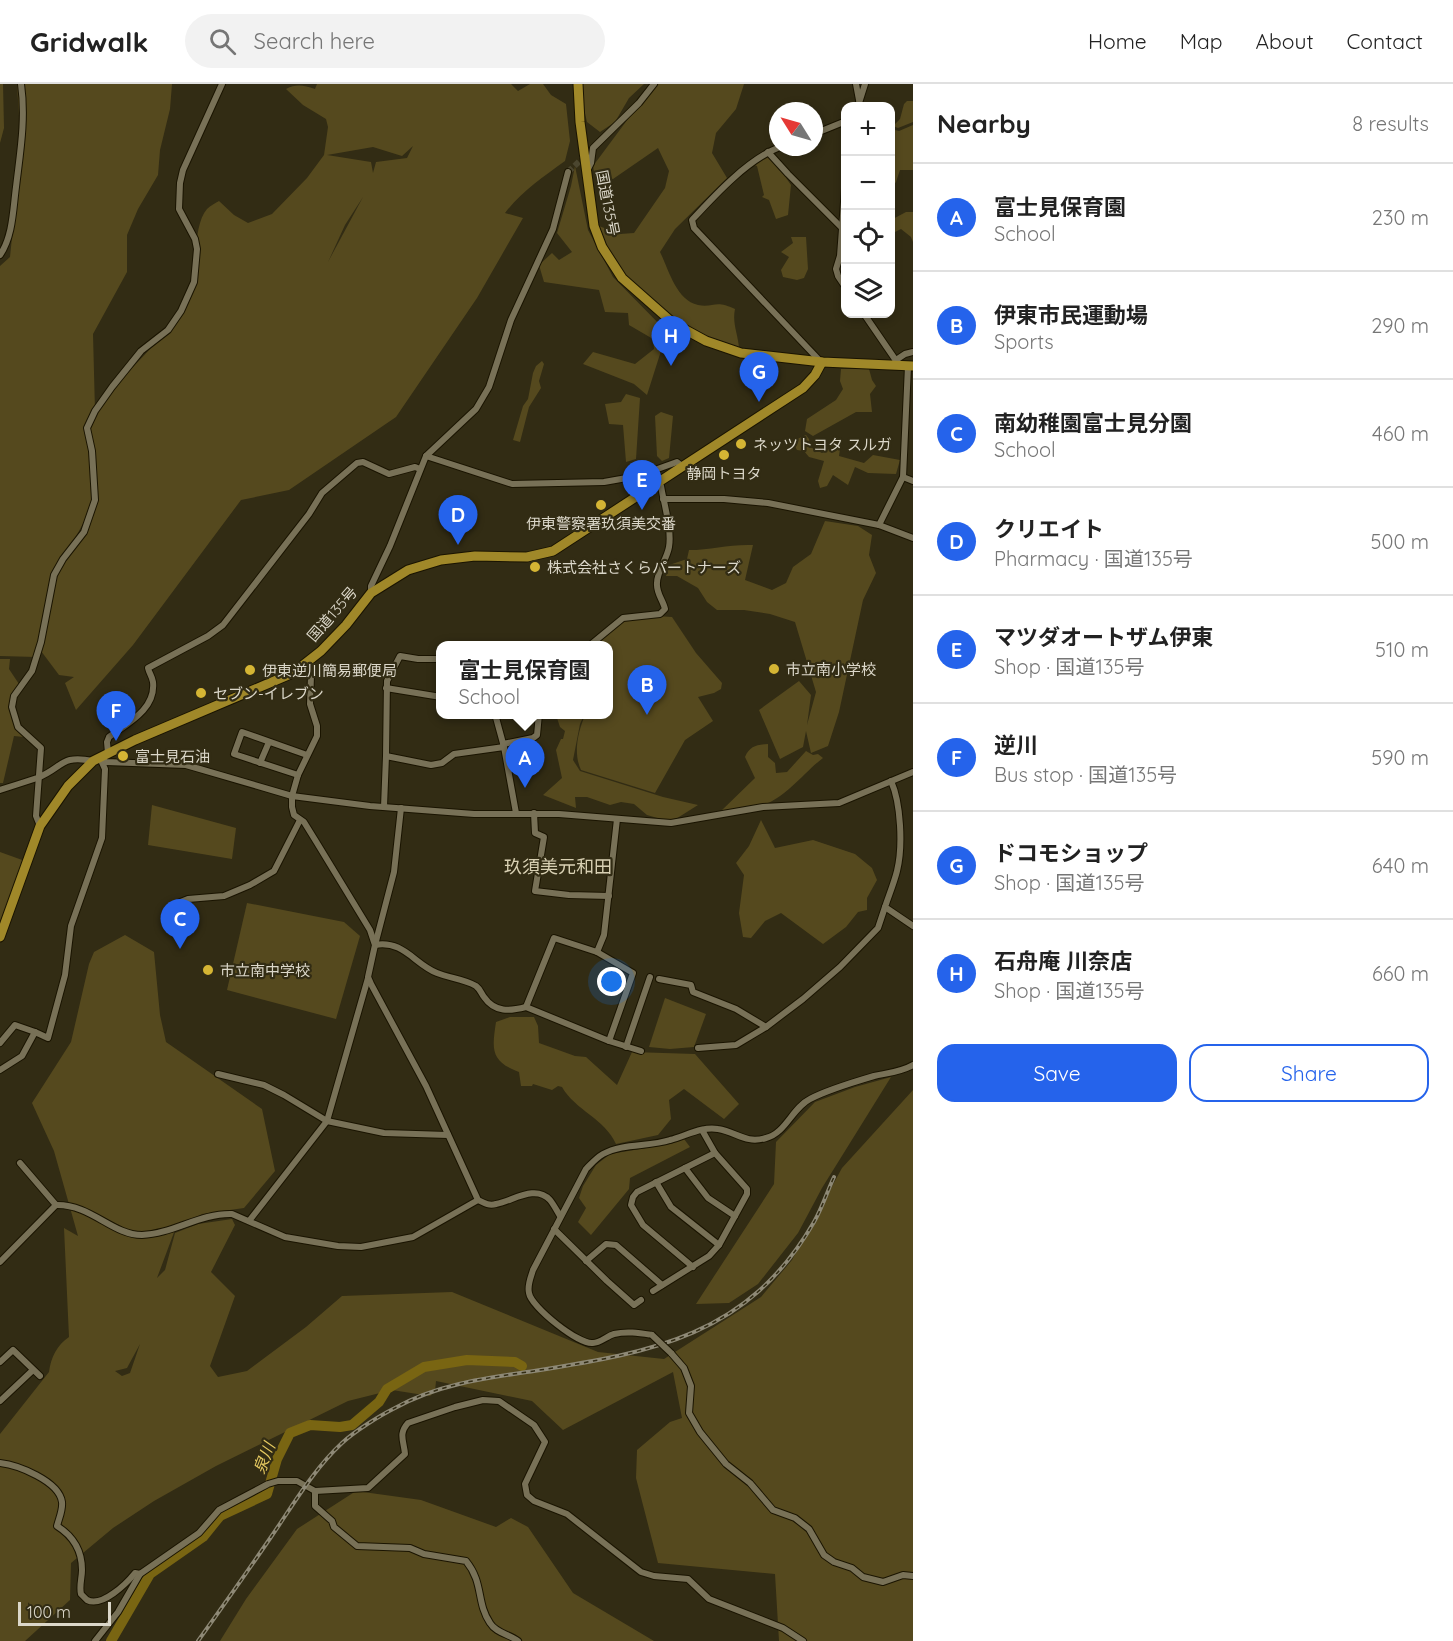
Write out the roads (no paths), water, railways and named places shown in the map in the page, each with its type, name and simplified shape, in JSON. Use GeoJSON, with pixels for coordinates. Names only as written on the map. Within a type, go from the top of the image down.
{"type":"FeatureCollection","features":[{"type":"Feature","properties":{"kind":"highway","name":"国道135号"},"geometry":{"type":"LineString","coordinates":[[578,84],[580,122],[594,226],[602,247],[622,278],[673,323],[706,341],[741,353],[822,362],[904,364]]}},
{"type":"Feature","properties":{"kind":"highway","name":"国道135号"},"geometry":{"type":"LineString","coordinates":[[0,937],[40,826],[68,786],[100,758],[293,673],[305,665],[346,625],[371,593],[408,570],[424,563],[475,556],[527,556],[553,551],[803,388],[815,375],[822,362]]}},
{"type":"Feature","properties":{"kind":"street"},"geometry":{"type":"LineString","coordinates":[[0,255],[10,232],[21,156],[23,125],[21,84]]}},
{"type":"Feature","properties":{"kind":"street"},"geometry":{"type":"LineString","coordinates":[[40,826],[36,816],[41,748],[18,727],[12,707],[14,696],[32,671],[41,642],[54,575],[84,532],[93,507],[94,477],[87,428],[106,395],[141,351],[168,330],[181,311],[194,282],[195,239],[179,209],[180,183],[183,170],[222,84]]}},
{"type":"Feature","properties":{"kind":"street"},"geometry":{"type":"LineString","coordinates":[[587,171],[593,148],[639,103],[654,84]]}},
{"type":"Feature","properties":{"kind":"street"},"geometry":{"type":"LineString","coordinates":[[856,84],[859,102]]}},
{"type":"Feature","properties":{"kind":"street"},"geometry":{"type":"LineString","coordinates":[[859,102],[866,84]]}},
{"type":"Feature","properties":{"kind":"street"},"geometry":{"type":"LineString","coordinates":[[823,130],[841,123]]}},
{"type":"Feature","properties":{"kind":"street"},"geometry":{"type":"LineString","coordinates":[[822,362],[694,228],[692,220],[713,197],[768,152],[841,227]]}},
{"type":"Feature","properties":{"kind":"street"},"geometry":{"type":"LineString","coordinates":[[371,593],[371,586],[404,513],[426,456],[476,409],[489,387],[511,320],[553,230],[568,172]]}},
{"type":"Feature","properties":{"kind":"street"},"geometry":{"type":"LineString","coordinates":[[841,235],[836,269],[841,280]]}},
{"type":"Feature","properties":{"kind":"street"},"geometry":{"type":"LineString","coordinates":[[867,318],[904,364]]}},
{"type":"Feature","properties":{"kind":"street"},"geometry":{"type":"LineString","coordinates":[[879,525],[903,477],[904,364],[905,354],[913,352]]}},
{"type":"Feature","properties":{"kind":"street"},"geometry":{"type":"LineString","coordinates":[[426,456],[512,484],[604,482],[638,476],[677,462],[682,466]]}},
{"type":"Feature","properties":{"kind":"street"},"geometry":{"type":"LineString","coordinates":[[0,1043],[15,1024],[48,1038],[65,975],[71,926],[102,838],[105,770],[100,758],[109,737],[148,706],[153,685],[148,668],[208,636],[223,625],[297,530],[322,493],[357,463],[363,462],[389,474],[415,467],[420,469]]}},
{"type":"Feature","properties":{"kind":"street"},"geometry":{"type":"LineString","coordinates":[[903,477],[913,481]]}},
{"type":"Feature","properties":{"kind":"street"},"geometry":{"type":"LineString","coordinates":[[594,641],[623,618],[660,614],[665,609],[657,582],[670,541],[661,486],[658,483]]}},
{"type":"Feature","properties":{"kind":"street"},"geometry":{"type":"LineString","coordinates":[[663,499],[768,502],[879,525],[913,538]]}},
{"type":"Feature","properties":{"kind":"street"},"geometry":{"type":"LineString","coordinates":[[384,807],[387,681],[400,656],[417,660],[436,659]]}},
{"type":"Feature","properties":{"kind":"street"},"geometry":{"type":"LineString","coordinates":[[305,665],[311,676],[310,704],[317,726],[317,736],[298,775],[292,796],[292,807],[294,815],[317,843],[370,930],[375,945]]}},
{"type":"Feature","properties":{"kind":"street"},"geometry":{"type":"LineString","coordinates":[[386,688],[436,696]]}},
{"type":"Feature","properties":{"kind":"street"},"geometry":{"type":"LineString","coordinates":[[496,719],[516,813]]}},
{"type":"Feature","properties":{"kind":"street"},"geometry":{"type":"LineString","coordinates":[[386,756],[431,765],[442,763],[454,754],[533,738],[537,735],[539,719]]}},
{"type":"Feature","properties":{"kind":"street"},"geometry":{"type":"LineString","coordinates":[[298,775],[234,753],[242,732],[307,754]]}},
{"type":"Feature","properties":{"kind":"street"},"geometry":{"type":"LineString","coordinates":[[260,763],[269,742]]}},
{"type":"Feature","properties":{"kind":"street"},"geometry":{"type":"LineString","coordinates":[[0,790],[38,778],[67,759],[100,758],[106,762],[186,765],[292,796],[384,807],[474,814],[534,813],[671,823],[763,807],[839,803],[913,772]]}},
{"type":"Feature","properties":{"kind":"street"},"geometry":{"type":"LineString","coordinates":[[698,1048],[736,1045],[766,1027],[840,967],[878,928],[897,872],[899,851],[898,805],[891,781]]}},
{"type":"Feature","properties":{"kind":"street"},"geometry":{"type":"LineString","coordinates":[[249,1221],[327,1121],[368,977],[394,872],[401,808]]}},
{"type":"Feature","properties":{"kind":"street"},"geometry":{"type":"LineString","coordinates":[[534,813],[535,833],[544,837],[535,891],[609,896]]}},
{"type":"Feature","properties":{"kind":"street"},"geometry":{"type":"LineString","coordinates":[[597,952],[604,935],[617,819]]}},
{"type":"Feature","properties":{"kind":"street"},"geometry":{"type":"LineString","coordinates":[[173,905],[188,899],[224,896],[274,871],[300,820]]}},
{"type":"Feature","properties":{"kind":"street"},"geometry":{"type":"LineString","coordinates":[[885,907],[913,926]]}},
{"type":"Feature","properties":{"kind":"street"},"geometry":{"type":"LineString","coordinates":[[526,1007],[554,938],[597,952],[633,973],[609,1041]]}},
{"type":"Feature","properties":{"kind":"street"},"geometry":{"type":"LineString","coordinates":[[375,945],[384,944],[409,953],[428,969],[470,983],[479,988],[491,1005],[503,1010],[526,1007],[609,1041],[642,1051]]}},
{"type":"Feature","properties":{"kind":"street"},"geometry":{"type":"LineString","coordinates":[[368,977],[426,1086],[478,1200],[488,1205],[527,1194],[540,1194],[550,1200],[560,1216]]}},
{"type":"Feature","properties":{"kind":"street"},"geometry":{"type":"LineString","coordinates":[[626,1047],[650,977]]}},
{"type":"Feature","properties":{"kind":"street"},"geometry":{"type":"LineString","coordinates":[[659,979],[691,985],[693,992],[736,1009],[766,1027]]}},
{"type":"Feature","properties":{"kind":"street"},"geometry":{"type":"LineString","coordinates":[[0,1070],[22,1056],[35,1032]]}},
{"type":"Feature","properties":{"kind":"street"},"geometry":{"type":"LineString","coordinates":[[913,1065],[895,1073],[871,1077],[810,1099],[800,1106],[771,1137],[758,1140],[745,1139],[718,1129],[702,1130],[669,1141],[605,1153],[586,1169],[533,1270],[528,1286],[533,1303],[585,1343],[594,1344],[614,1334],[636,1332],[652,1335],[684,1368],[691,1386],[689,1413],[700,1432],[726,1464],[750,1483],[773,1509],[795,1518],[808,1529],[824,1555],[834,1562],[852,1568],[863,1577],[883,1582],[903,1575],[913,1576]]}},
{"type":"Feature","properties":{"kind":"street"},"geometry":{"type":"LineString","coordinates":[[218,1074],[264,1085],[327,1121],[384,1133],[448,1135]]}},
{"type":"Feature","properties":{"kind":"street"},"geometry":{"type":"LineString","coordinates":[[653,1292],[709,1256],[719,1245],[747,1194],[747,1189],[715,1153],[702,1130]]}},
{"type":"Feature","properties":{"kind":"street"},"geometry":{"type":"LineString","coordinates":[[693,1267],[643,1225],[631,1205],[637,1192],[715,1153]]}},
{"type":"Feature","properties":{"kind":"street"},"geometry":{"type":"LineString","coordinates":[[20,1163],[56,1205]]}},
{"type":"Feature","properties":{"kind":"street"},"geometry":{"type":"LineString","coordinates":[[685,1168],[708,1198],[735,1216]]}},
{"type":"Feature","properties":{"kind":"street"},"geometry":{"type":"LineString","coordinates":[[657,1182],[675,1211],[719,1245]]}},
{"type":"Feature","properties":{"kind":"street"},"geometry":{"type":"LineString","coordinates":[[0,1262],[56,1205],[73,1205],[121,1230],[141,1235],[223,1214],[238,1215],[285,1237],[338,1246],[361,1246],[414,1237],[478,1200]]}},
{"type":"Feature","properties":{"kind":"street"},"geometry":{"type":"LineString","coordinates":[[554,1229],[634,1305],[641,1300]]}},
{"type":"Feature","properties":{"kind":"street"},"geometry":{"type":"LineString","coordinates":[[586,1261],[606,1244],[616,1245],[662,1285]]}},
{"type":"Feature","properties":{"kind":"street"},"geometry":{"type":"LineString","coordinates":[[0,1362],[13,1350],[40,1376]]}},
{"type":"Feature","properties":{"kind":"street"},"geometry":{"type":"LineString","coordinates":[[0,1401],[33,1370]]}},
{"type":"Feature","properties":{"kind":"street"},"geometry":{"type":"LineString","coordinates":[[95,1641],[118,1611],[140,1574],[199,1533],[219,1510],[278,1481],[297,1480],[315,1491],[369,1488],[405,1454],[405,1446],[401,1437],[402,1429],[408,1424],[483,1400],[499,1401],[534,1425],[545,1442],[525,1484],[527,1496],[567,1514],[641,1572],[654,1576],[688,1579],[709,1599],[783,1628],[803,1641]]}},
{"type":"Feature","properties":{"kind":"street"},"geometry":{"type":"LineString","coordinates":[[0,1463],[15,1465],[27,1470],[58,1491],[62,1500],[62,1511],[57,1526],[73,1537],[79,1551],[82,1568],[80,1590],[87,1600],[96,1602],[123,1587],[135,1573],[140,1574]]}},
{"type":"Feature","properties":{"kind":"street"},"geometry":{"type":"LineString","coordinates":[[315,1491],[315,1506],[332,1521],[334,1527],[357,1546],[410,1548],[424,1554],[466,1561],[474,1570],[479,1583],[480,1597],[490,1623],[496,1630],[518,1641]]}},
{"type":"Feature","properties":{"kind":"waterway","name":"泉川"},"geometry":{"type":"LineString","coordinates":[[111,1641],[150,1574],[203,1537],[220,1516],[267,1494],[277,1459],[290,1433],[310,1425],[340,1427],[352,1425],[379,1402],[387,1389],[424,1367],[467,1360],[515,1362],[522,1366]]}},
{"type":"Feature","properties":{"kind":"tunnel"},"geometry":{"type":"LineString","coordinates":[[568,172],[585,156]]}},
{"type":"Feature","properties":{"kind":"railway"},"geometry":{"type":"LineString","coordinates":[[198,1641],[313,1476],[332,1453],[354,1434],[375,1419],[428,1393],[480,1379],[577,1364],[657,1346],[694,1332],[728,1314],[759,1291],[788,1260],[814,1222],[834,1177]]}},
{"type":"Feature","properties":{"kind":"place","name":"石舟庵 川奈店"},"geometry":{"type":"Point","coordinates":[671,366]}},
{"type":"Feature","properties":{"kind":"place","name":"ドコモショップ"},"geometry":{"type":"Point","coordinates":[759,402]}},
{"type":"Feature","properties":{"kind":"place","name":"ネッツトヨタ スルガ"},"geometry":{"type":"Point","coordinates":[741,444]}},
{"type":"Feature","properties":{"kind":"place","name":"静岡トヨタ"},"geometry":{"type":"Point","coordinates":[724,455]}},
{"type":"Feature","properties":{"kind":"place","name":"伊東警察署玖須美交番"},"geometry":{"type":"Point","coordinates":[601,505]}},
{"type":"Feature","properties":{"kind":"place","name":"マツダオートザム伊東"},"geometry":{"type":"Point","coordinates":[642,510]}},
{"type":"Feature","properties":{"kind":"place","name":"クリエイト"},"geometry":{"type":"Point","coordinates":[458,545]}},
{"type":"Feature","properties":{"kind":"place","name":"株式会社さくらパートナーズ"},"geometry":{"type":"Point","coordinates":[535,567]}},
{"type":"Feature","properties":{"kind":"place","name":"市立南小学校"},"geometry":{"type":"Point","coordinates":[774,669]}},
{"type":"Feature","properties":{"kind":"place","name":"伊東逆川簡易郵便局"},"geometry":{"type":"Point","coordinates":[250,670]}},
{"type":"Feature","properties":{"kind":"place","name":"セブン-イレブン"},"geometry":{"type":"Point","coordinates":[201,693]}},
{"type":"Feature","properties":{"kind":"place","name":"伊東市民運動場"},"geometry":{"type":"Point","coordinates":[647,715]}},
{"type":"Feature","properties":{"kind":"place","name":"逆川"},"geometry":{"type":"Point","coordinates":[116,741]}},
{"type":"Feature","properties":{"kind":"place","name":"富士見石油"},"geometry":{"type":"Point","coordinates":[123,756]}},
{"type":"Feature","properties":{"kind":"place","name":"富士見保育園"},"geometry":{"type":"Point","coordinates":[525,788]}},
{"type":"Feature","properties":{"kind":"place","name":"南幼稚園富士見分園"},"geometry":{"type":"Point","coordinates":[180,949]}},
{"type":"Feature","properties":{"kind":"place","name":"市立南中学校"},"geometry":{"type":"Point","coordinates":[208,970]}},
{"type":"Feature","properties":{"kind":"district","name":"玖須美元和田"},"geometry":{"type":"Point","coordinates":[558,866]}}]}
